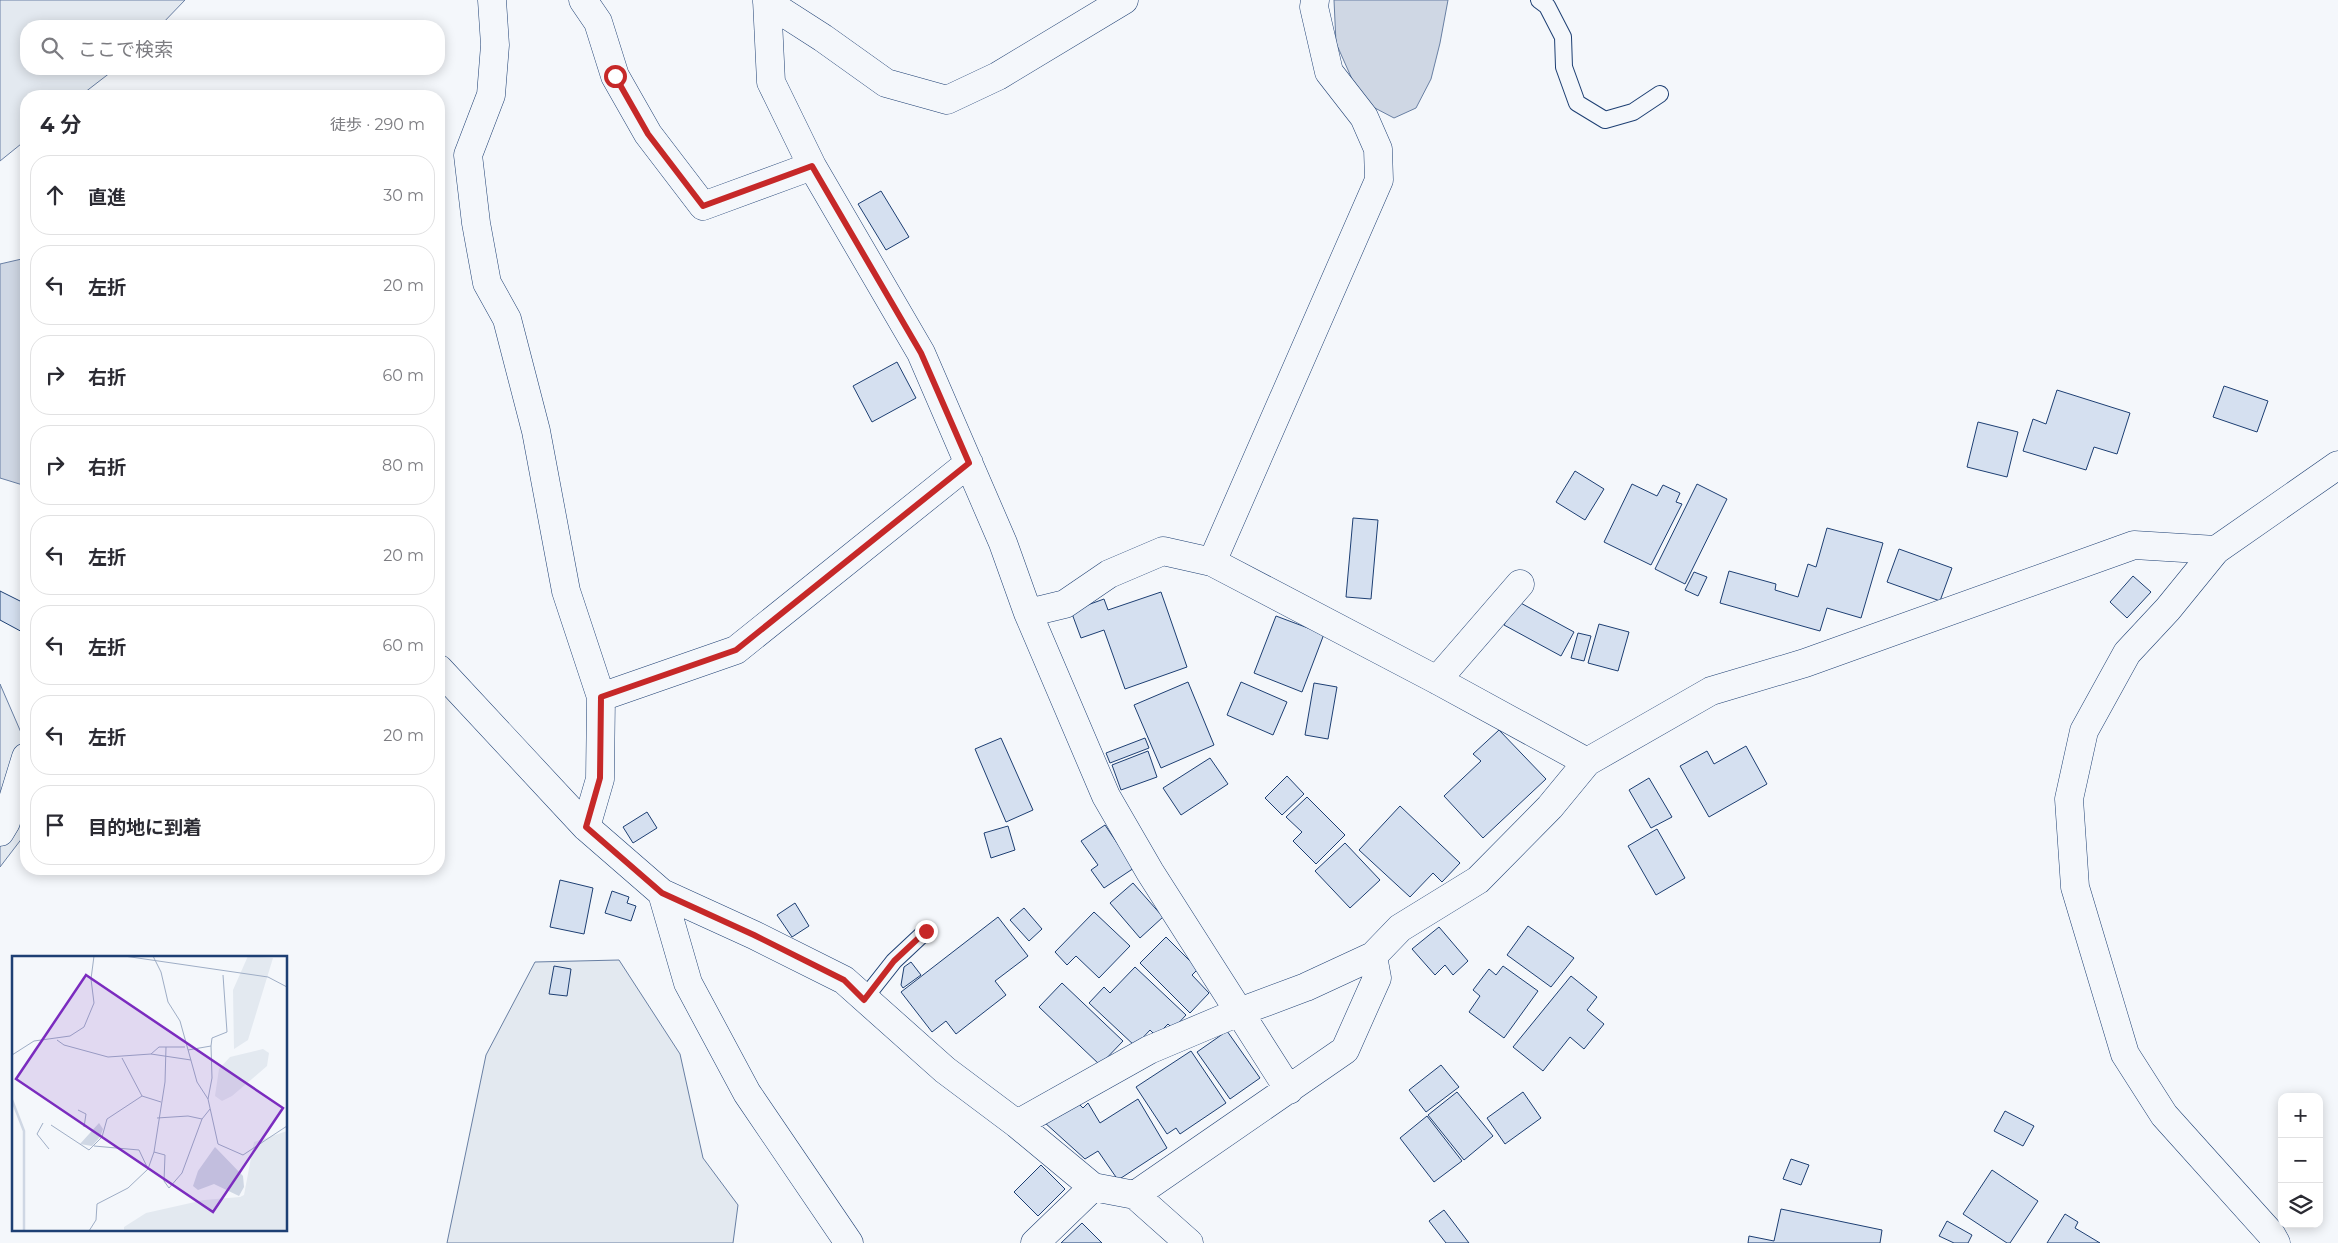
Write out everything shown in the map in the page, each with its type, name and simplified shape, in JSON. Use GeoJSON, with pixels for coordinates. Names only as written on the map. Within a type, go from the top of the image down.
{"type":"FeatureCollection","features":[{"type":"Feature","properties":{"kind":"street"},"geometry":{"type":"LineString","coordinates":[[492,0],[495,45],[491,95],[468,155],[476,223],[487,283],[507,319],[536,431],[566,591],[601,697],[600,778],[586,827]]}},
{"type":"Feature","properties":{"kind":"street"},"geometry":{"type":"LineString","coordinates":[[583,0],[598,22],[615,76],[648,134],[703,206],[812,166]]}},
{"type":"Feature","properties":{"kind":"street"},"geometry":{"type":"LineString","coordinates":[[767,1],[886,83],[947,100],[998,76],[1124,0]]}},
{"type":"Feature","properties":{"kind":"street"},"geometry":{"type":"LineString","coordinates":[[1212,562],[1379,180],[1378,149],[1364,117],[1328,72],[1314,0]]}},
{"type":"Feature","properties":{"kind":"street"},"geometry":{"type":"LineString","coordinates":[[767,1],[771,82],[812,166],[921,353],[1004,543],[1028,613],[1106,796],[1150,872],[1289,1090]]}},
{"type":"Feature","properties":{"kind":"street"},"geometry":{"type":"LineString","coordinates":[[601,697],[736,650],[969,463]]}},
{"type":"Feature","properties":{"kind":"street"},"geometry":{"type":"LineString","coordinates":[[2276,1243],[2164,1115],[2124,1054],[2075,887],[2069,799],[2084,731],[2127,653],[2168,609],[2216,550],[2338,465]]}},
{"type":"Feature","properties":{"kind":"street"},"geometry":{"type":"LineString","coordinates":[[1017,1124],[1149,1050],[1239,1012],[1306,987],[1373,956],[1400,928],[1478,880],[1550,806],[1587,762],[1711,691],[1805,663],[2134,545],[2216,550]]}},
{"type":"Feature","properties":{"kind":"street"},"geometry":{"type":"LineString","coordinates":[[1028,613],[1065,604],[1109,574],[1163,551],[1212,562],[1437,680],[1587,762]]}},
{"type":"Feature","properties":{"kind":"street"},"geometry":{"type":"LineString","coordinates":[[1437,680],[1520,584]]}},
{"type":"Feature","properties":{"kind":"street"},"geometry":{"type":"LineString","coordinates":[[445,675],[586,827],[662,893],[754,935],[844,980],[864,1000],[945,1070],[1017,1124],[1093,1187],[1135,1195],[1189,1243]]}},
{"type":"Feature","properties":{"kind":"street"},"geometry":{"type":"LineString","coordinates":[[0,832],[6,822],[20,776]]}},
{"type":"Feature","properties":{"kind":"street"},"geometry":{"type":"LineString","coordinates":[[662,893],[688,983],[747,1093],[849,1243]]}},
{"type":"Feature","properties":{"kind":"street"},"geometry":{"type":"LineString","coordinates":[[1135,1195],[1345,1050],[1377,978],[1373,956]]}},
{"type":"Feature","properties":{"kind":"street"},"geometry":{"type":"LineString","coordinates":[[1034,1243],[1093,1187]]}},
{"type":"Feature","properties":{"kind":"lane"},"geometry":{"type":"LineString","coordinates":[[1539,0],[1547,6],[1563,37],[1564,67],[1577,102],[1605,120],[1633,112],[1660,94]]}},
{"type":"Feature","properties":{"kind":"lane"},"geometry":{"type":"LineString","coordinates":[[864,1000],[894,961],[926,931]]}},
{"type":"Feature","properties":{"kind":"shaded area"},"geometry":{"type":"Polygon","coordinates":[[[0,0],[185,0],[166,20],[20,20],[20,75],[107,75],[88,90],[20,90],[20,145],[0,161],[0,0]]]}},
{"type":"Feature","properties":{"kind":"shaded area"},"geometry":{"type":"Polygon","coordinates":[[[1334,0],[1448,0],[1431,79],[1416,108],[1394,118],[1373,107],[1352,79],[1336,43],[1334,0]]]}},
{"type":"Feature","properties":{"kind":"shaded area"},"geometry":{"type":"Polygon","coordinates":[[[20,259],[20,484],[0,478],[0,264],[20,259]]]}},
{"type":"Feature","properties":{"kind":"shaded area"},"geometry":{"type":"Polygon","coordinates":[[[0,684],[20,730],[20,841],[0,867],[0,684]]]}},
{"type":"Feature","properties":{"kind":"shaded area"},"geometry":{"type":"Polygon","coordinates":[[[619,960],[680,1054],[703,1158],[738,1205],[733,1243],[447,1243],[486,1055],[535,962],[619,960]]]}},
{"type":"Feature","properties":{"kind":"building"},"geometry":{"type":"Polygon","coordinates":[[[881,191],[909,237],[886,250],[858,204],[881,191]]]}},
{"type":"Feature","properties":{"kind":"building"},"geometry":{"type":"Polygon","coordinates":[[[897,362],[916,398],[872,422],[853,386],[897,362]]]}},
{"type":"Feature","properties":{"kind":"building"},"geometry":{"type":"Polygon","coordinates":[[[2224,386],[2268,401],[2257,432],[2213,417],[2224,386]]]}},
{"type":"Feature","properties":{"kind":"building"},"geometry":{"type":"Polygon","coordinates":[[[2057,390],[2130,413],[2117,454],[2094,447],[2086,470],[2023,451],[2033,419],[2046,424],[2057,390]]]}},
{"type":"Feature","properties":{"kind":"building"},"geometry":{"type":"Polygon","coordinates":[[[1978,422],[2018,432],[2007,477],[1967,467],[1978,422]]]}},
{"type":"Feature","properties":{"kind":"building"},"geometry":{"type":"Polygon","coordinates":[[[1575,471],[1604,489],[1585,520],[1556,502],[1575,471]]]}},
{"type":"Feature","properties":{"kind":"building"},"geometry":{"type":"Polygon","coordinates":[[[1632,484],[1657,496],[1663,485],[1680,493],[1676,502],[1682,504],[1651,565],[1604,542],[1632,484]]]}},
{"type":"Feature","properties":{"kind":"building"},"geometry":{"type":"Polygon","coordinates":[[[1697,484],[1727,499],[1685,584],[1655,569],[1697,484]]]}},
{"type":"Feature","properties":{"kind":"building"},"geometry":{"type":"Polygon","coordinates":[[[1353,518],[1378,520],[1371,599],[1346,597],[1353,518]]]}},
{"type":"Feature","properties":{"kind":"building"},"geometry":{"type":"Polygon","coordinates":[[[1827,528],[1883,543],[1861,618],[1827,608],[1820,631],[1720,603],[1729,571],[1776,584],[1775,590],[1798,597],[1808,564],[1816,567],[1827,528]]]}},
{"type":"Feature","properties":{"kind":"building"},"geometry":{"type":"Polygon","coordinates":[[[1899,549],[1952,568],[1940,601],[1887,582],[1899,549]]]}},
{"type":"Feature","properties":{"kind":"building"},"geometry":{"type":"Polygon","coordinates":[[[1694,572],[1707,577],[1698,596],[1685,590],[1694,572]]]}},
{"type":"Feature","properties":{"kind":"building"},"geometry":{"type":"Polygon","coordinates":[[[2133,576],[2151,592],[2127,618],[2110,602],[2133,576]]]}},
{"type":"Feature","properties":{"kind":"building"},"geometry":{"type":"Polygon","coordinates":[[[0,591],[20,601],[20,631],[0,620],[0,591]]]}},
{"type":"Feature","properties":{"kind":"building"},"geometry":{"type":"Polygon","coordinates":[[[1161,592],[1187,667],[1125,689],[1104,630],[1081,638],[1071,611],[1104,599],[1108,610],[1161,592]]]}},
{"type":"Feature","properties":{"kind":"building"},"geometry":{"type":"Polygon","coordinates":[[[1517,601],[1574,632],[1561,656],[1504,625],[1517,601]]]}},
{"type":"Feature","properties":{"kind":"building"},"geometry":{"type":"Polygon","coordinates":[[[1276,616],[1324,634],[1302,692],[1254,673],[1276,616]]]}},
{"type":"Feature","properties":{"kind":"building"},"geometry":{"type":"Polygon","coordinates":[[[1599,624],[1629,632],[1618,671],[1588,663],[1599,624]]]}},
{"type":"Feature","properties":{"kind":"building"},"geometry":{"type":"Polygon","coordinates":[[[1578,633],[1591,636],[1584,661],[1571,658],[1578,633]]]}},
{"type":"Feature","properties":{"kind":"building"},"geometry":{"type":"Polygon","coordinates":[[[1188,682],[1214,745],[1161,768],[1134,705],[1188,682]]]}},
{"type":"Feature","properties":{"kind":"building"},"geometry":{"type":"Polygon","coordinates":[[[1241,682],[1287,702],[1273,735],[1227,715],[1241,682]]]}},
{"type":"Feature","properties":{"kind":"building"},"geometry":{"type":"Polygon","coordinates":[[[1314,683],[1337,687],[1328,739],[1305,735],[1314,683]]]}},
{"type":"Feature","properties":{"kind":"building"},"geometry":{"type":"Polygon","coordinates":[[[1499,730],[1546,779],[1483,838],[1444,796],[1481,761],[1473,754],[1499,730]]]}},
{"type":"Feature","properties":{"kind":"building"},"geometry":{"type":"Polygon","coordinates":[[[1001,738],[1033,810],[1006,822],[975,749],[1001,738]]]}},
{"type":"Feature","properties":{"kind":"building"},"geometry":{"type":"Polygon","coordinates":[[[1145,738],[1149,748],[1110,763],[1106,753],[1145,738]]]}},
{"type":"Feature","properties":{"kind":"building"},"geometry":{"type":"Polygon","coordinates":[[[1746,746],[1767,784],[1709,817],[1680,766],[1707,751],[1714,764],[1746,746]]]}},
{"type":"Feature","properties":{"kind":"building"},"geometry":{"type":"Polygon","coordinates":[[[1148,751],[1157,777],[1121,790],[1112,765],[1148,751]]]}},
{"type":"Feature","properties":{"kind":"building"},"geometry":{"type":"Polygon","coordinates":[[[1210,758],[1228,784],[1181,815],[1163,788],[1210,758]]]}},
{"type":"Feature","properties":{"kind":"building"},"geometry":{"type":"Polygon","coordinates":[[[1287,776],[1304,794],[1282,815],[1265,798],[1287,776]]]}},
{"type":"Feature","properties":{"kind":"building"},"geometry":{"type":"Polygon","coordinates":[[[1649,778],[1672,817],[1651,828],[1629,790],[1649,778]]]}},
{"type":"Feature","properties":{"kind":"building"},"geometry":{"type":"Polygon","coordinates":[[[1307,797],[1345,835],[1316,864],[1293,841],[1302,832],[1286,817],[1307,797]]]}},
{"type":"Feature","properties":{"kind":"building"},"geometry":{"type":"Polygon","coordinates":[[[1400,806],[1460,863],[1442,882],[1433,873],[1410,897],[1359,850],[1400,806]]]}},
{"type":"Feature","properties":{"kind":"building"},"geometry":{"type":"Polygon","coordinates":[[[647,812],[657,828],[633,843],[623,827],[647,812]]]}},
{"type":"Feature","properties":{"kind":"building"},"geometry":{"type":"Polygon","coordinates":[[[1105,825],[1134,868],[1104,888],[1091,870],[1098,865],[1081,841],[1105,825]]]}},
{"type":"Feature","properties":{"kind":"building"},"geometry":{"type":"Polygon","coordinates":[[[1008,826],[1015,850],[991,858],[984,833],[1008,826]]]}},
{"type":"Feature","properties":{"kind":"building"},"geometry":{"type":"Polygon","coordinates":[[[1657,829],[1685,878],[1656,895],[1628,846],[1657,829]]]}},
{"type":"Feature","properties":{"kind":"building"},"geometry":{"type":"Polygon","coordinates":[[[1345,843],[1380,880],[1350,908],[1315,871],[1345,843]]]}},
{"type":"Feature","properties":{"kind":"building"},"geometry":{"type":"Polygon","coordinates":[[[560,880],[593,888],[584,934],[550,927],[560,880]]]}},
{"type":"Feature","properties":{"kind":"building"},"geometry":{"type":"Polygon","coordinates":[[[1133,883],[1163,917],[1140,938],[1110,903],[1133,883]]]}},
{"type":"Feature","properties":{"kind":"building"},"geometry":{"type":"Polygon","coordinates":[[[612,891],[629,897],[627,903],[636,906],[631,921],[605,913],[612,891]]]}},
{"type":"Feature","properties":{"kind":"building"},"geometry":{"type":"Polygon","coordinates":[[[795,903],[809,926],[792,937],[777,915],[795,903]]]}},
{"type":"Feature","properties":{"kind":"building"},"geometry":{"type":"Polygon","coordinates":[[[1024,908],[1042,929],[1029,941],[1010,920],[1024,908]]]}},
{"type":"Feature","properties":{"kind":"building"},"geometry":{"type":"Polygon","coordinates":[[[1094,912],[1130,946],[1099,978],[1076,956],[1067,965],[1055,952],[1094,912]]]}},
{"type":"Feature","properties":{"kind":"building"},"geometry":{"type":"Polygon","coordinates":[[[998,917],[1028,956],[995,981],[1006,995],[956,1034],[946,1021],[932,1032],[901,992],[998,917]]]}},
{"type":"Feature","properties":{"kind":"building"},"geometry":{"type":"Polygon","coordinates":[[[1528,926],[1574,958],[1551,987],[1507,955],[1528,926]]]}},
{"type":"Feature","properties":{"kind":"building"},"geometry":{"type":"Polygon","coordinates":[[[1439,927],[1468,961],[1453,975],[1445,965],[1435,975],[1412,949],[1439,927]]]}},
{"type":"Feature","properties":{"kind":"building"},"geometry":{"type":"Polygon","coordinates":[[[1166,937],[1198,969],[1192,975],[1209,993],[1190,1013],[1140,963],[1166,937]]]}},
{"type":"Feature","properties":{"kind":"building"},"geometry":{"type":"Polygon","coordinates":[[[911,962],[921,975],[903,988],[901,985],[904,967],[911,962]]]}},
{"type":"Feature","properties":{"kind":"building"},"geometry":{"type":"Polygon","coordinates":[[[554,966],[571,969],[567,996],[549,994],[554,966]]]}},
{"type":"Feature","properties":{"kind":"building"},"geometry":{"type":"Polygon","coordinates":[[[1503,966],[1538,991],[1504,1038],[1469,1012],[1480,996],[1473,990],[1489,969],[1496,975],[1503,966]]]}},
{"type":"Feature","properties":{"kind":"building"},"geometry":{"type":"Polygon","coordinates":[[[1135,967],[1186,1015],[1173,1029],[1168,1024],[1156,1036],[1150,1030],[1135,1046],[1089,1003],[1104,987],[1110,993],[1135,967]]]}},
{"type":"Feature","properties":{"kind":"building"},"geometry":{"type":"Polygon","coordinates":[[[1571,976],[1597,997],[1587,1010],[1604,1024],[1584,1049],[1570,1037],[1543,1071],[1513,1047],[1571,976]]]}},
{"type":"Feature","properties":{"kind":"building"},"geometry":{"type":"Polygon","coordinates":[[[1062,983],[1123,1041],[1100,1065],[1039,1007],[1062,983]]]}},
{"type":"Feature","properties":{"kind":"building"},"geometry":{"type":"Polygon","coordinates":[[[1227,1031],[1260,1078],[1230,1099],[1197,1052],[1227,1031]]]}},
{"type":"Feature","properties":{"kind":"building"},"geometry":{"type":"Polygon","coordinates":[[[1191,1051],[1226,1103],[1180,1134],[1176,1128],[1167,1134],[1136,1087],[1191,1051]]]}},
{"type":"Feature","properties":{"kind":"building"},"geometry":{"type":"Polygon","coordinates":[[[1441,1065],[1459,1087],[1426,1112],[1409,1090],[1441,1065]]]}},
{"type":"Feature","properties":{"kind":"building"},"geometry":{"type":"Polygon","coordinates":[[[1457,1092],[1493,1136],[1464,1160],[1428,1115],[1457,1092]]]}},
{"type":"Feature","properties":{"kind":"building"},"geometry":{"type":"Polygon","coordinates":[[[1523,1092],[1541,1118],[1505,1144],[1487,1118],[1523,1092]]]}},
{"type":"Feature","properties":{"kind":"building"},"geometry":{"type":"Polygon","coordinates":[[[1138,1099],[1167,1148],[1118,1180],[1098,1151],[1085,1159],[1044,1122],[1075,1100],[1083,1108],[1088,1103],[1100,1123],[1138,1099]]]}},
{"type":"Feature","properties":{"kind":"building"},"geometry":{"type":"Polygon","coordinates":[[[2005,1111],[2034,1126],[2023,1146],[1994,1131],[2005,1111]]]}},
{"type":"Feature","properties":{"kind":"building"},"geometry":{"type":"Polygon","coordinates":[[[1427,1116],[1462,1161],[1434,1182],[1400,1138],[1427,1116]]]}},
{"type":"Feature","properties":{"kind":"building"},"geometry":{"type":"Polygon","coordinates":[[[1791,1159],[1809,1165],[1801,1185],[1783,1179],[1791,1159]]]}},
{"type":"Feature","properties":{"kind":"building"},"geometry":{"type":"Polygon","coordinates":[[[1041,1165],[1065,1189],[1038,1216],[1014,1192],[1041,1165]]]}},
{"type":"Feature","properties":{"kind":"building"},"geometry":{"type":"Polygon","coordinates":[[[1992,1170],[2038,1201],[2010,1243],[2007,1243],[1963,1214],[1992,1170]]]}},
{"type":"Feature","properties":{"kind":"building"},"geometry":{"type":"Polygon","coordinates":[[[1781,1209],[1882,1230],[1880,1243],[1748,1243],[1749,1236],[1774,1241],[1781,1209]]]}},
{"type":"Feature","properties":{"kind":"building"},"geometry":{"type":"Polygon","coordinates":[[[1444,1210],[1469,1243],[1446,1243],[1429,1221],[1444,1210]]]}},
{"type":"Feature","properties":{"kind":"building"},"geometry":{"type":"Polygon","coordinates":[[[2065,1214],[2078,1222],[2075,1228],[2100,1243],[2047,1243],[2065,1214]]]}},
{"type":"Feature","properties":{"kind":"building"},"geometry":{"type":"Polygon","coordinates":[[[1947,1221],[1972,1235],[1968,1243],[1954,1243],[1939,1236],[1947,1221]]]}},
{"type":"Feature","properties":{"kind":"building"},"geometry":{"type":"Polygon","coordinates":[[[1082,1223],[1102,1243],[1061,1243],[1082,1223]]]}},
{"type":"Feature","properties":{"kind":"route"},"geometry":{"type":"LineString","coordinates":[[615,76],[648,134],[703,206],[812,166],[921,353],[969,463],[736,650],[601,697],[600,778],[586,827],[662,893],[754,935],[844,980],[864,1000],[894,961],[926,931]]}}]}
